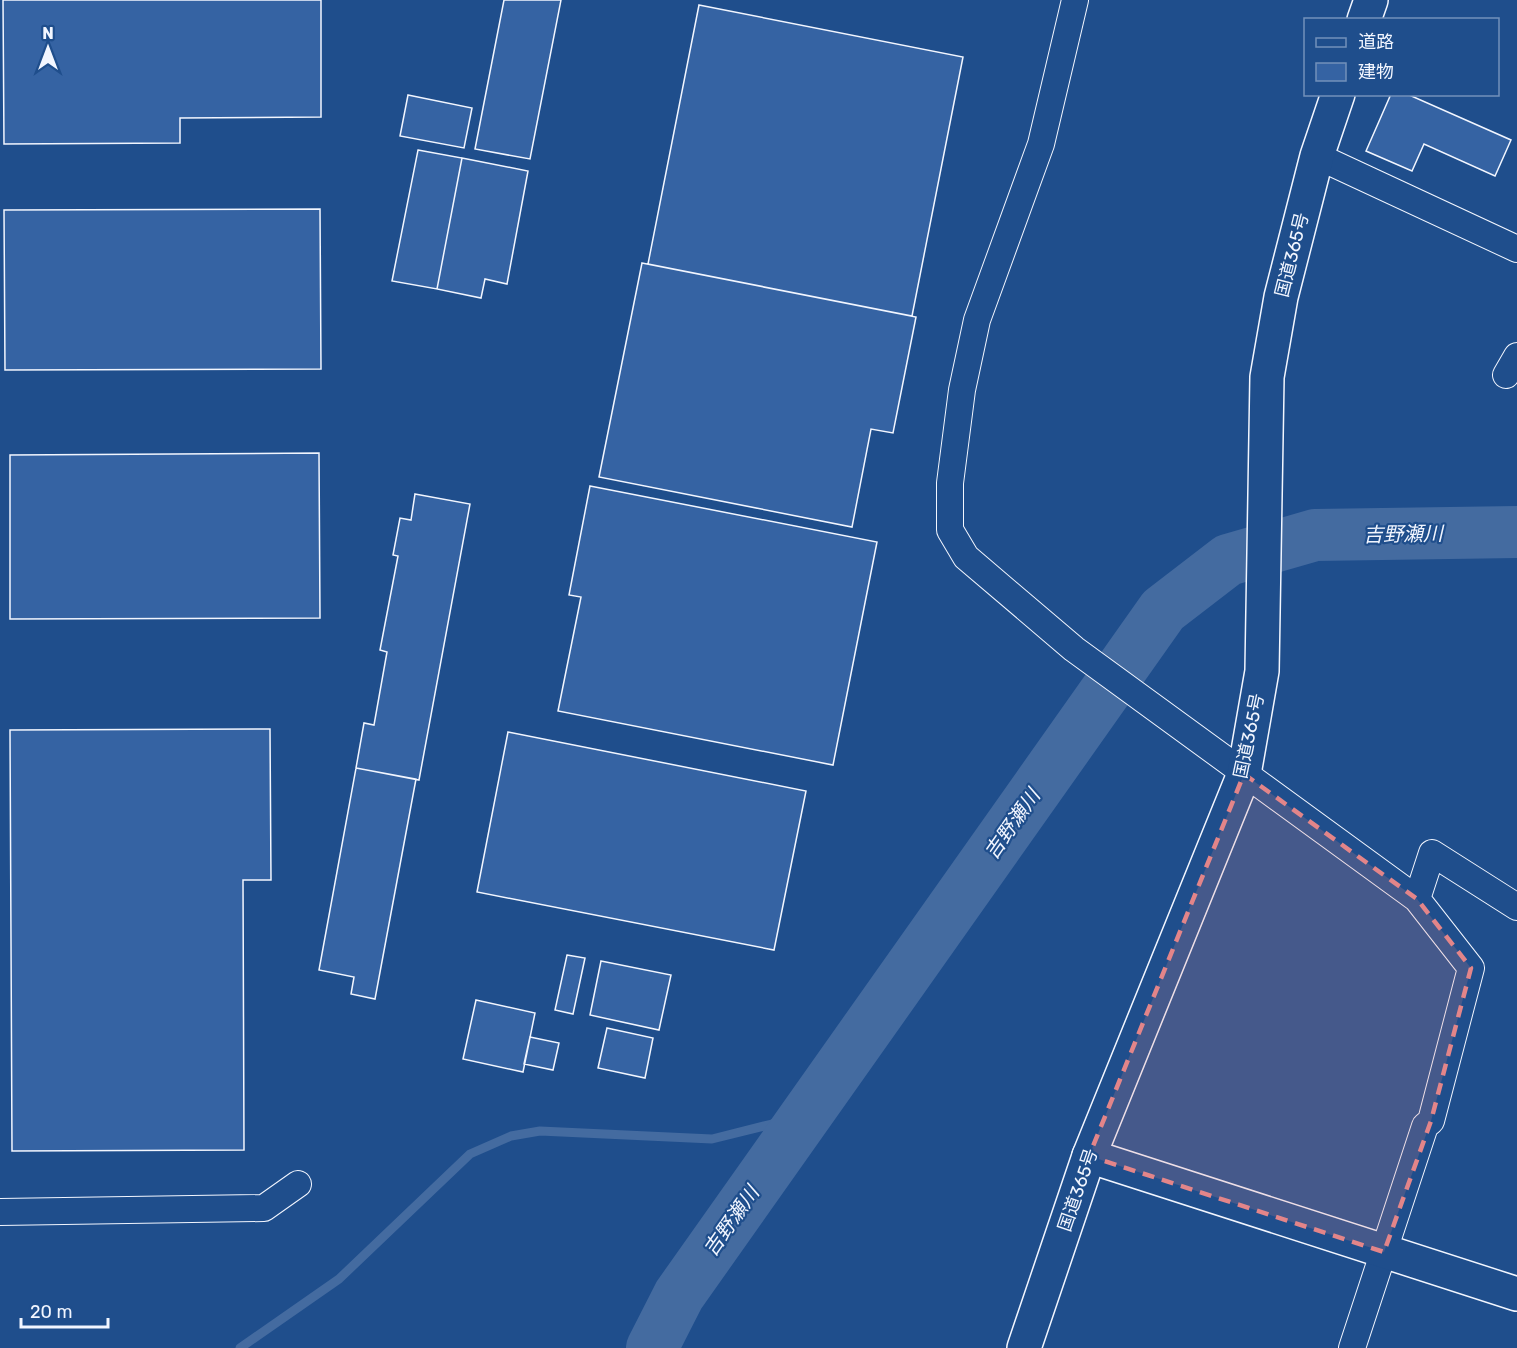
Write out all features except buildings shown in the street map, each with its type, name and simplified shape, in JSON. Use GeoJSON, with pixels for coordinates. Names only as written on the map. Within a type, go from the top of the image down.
{"type":"FeatureCollection","features":[{"type":"Feature","properties":{"kind":"main road"},"geometry":{"type":"LineString","coordinates":[[1365,18],[1371,0]]}},
{"type":"Feature","properties":{"kind":"main road","name":"国道365号"},"geometry":{"type":"LineString","coordinates":[[1024,1348],[1089,1156],[1244,774],[1262,671],[1267,377],[1281,297],[1317,156],[1337,96]]}},
{"type":"Feature","properties":{"kind":"main road"},"geometry":{"type":"LineString","coordinates":[[1089,1156],[1517,1293]]}},
{"type":"Feature","properties":{"kind":"street"},"geometry":{"type":"LineString","coordinates":[[1075,0],[1041,144],[977,320],[963,390],[950,483],[950,530],[966,557],[1074,649],[1417,898],[1471,969],[1431,1121],[1425,1126],[1352,1348]]}},
{"type":"Feature","properties":{"kind":"street"},"geometry":{"type":"LineString","coordinates":[[1317,156],[1517,249]]}},
{"type":"Feature","properties":{"kind":"street"},"geometry":{"type":"LineString","coordinates":[[1417,898],[1432,853],[1517,907]]}},
{"type":"Feature","properties":{"kind":"street"},"geometry":{"type":"LineString","coordinates":[[0,1212],[264,1208],[297,1184]]}},
{"type":"Feature","properties":{"kind":"highlighted area"},"geometry":{"type":"Polygon","coordinates":[[[1244,774],[1417,899],[1471,968],[1431,1121],[1384,1252],[1089,1156],[1244,774]]]}},
{"type":"Feature","properties":{"kind":"waterway","name":"吉野瀬川"},"geometry":{"type":"LineString","coordinates":[[652,1348],[679,1295],[1163,610],[1228,560],[1315,535],[1517,532]]}},
{"type":"Feature","properties":{"kind":"waterway"},"geometry":{"type":"LineString","coordinates":[[240,1348],[339,1279],[470,1154],[511,1136],[540,1131],[712,1139],[772,1124],[808,1109]]}}]}
